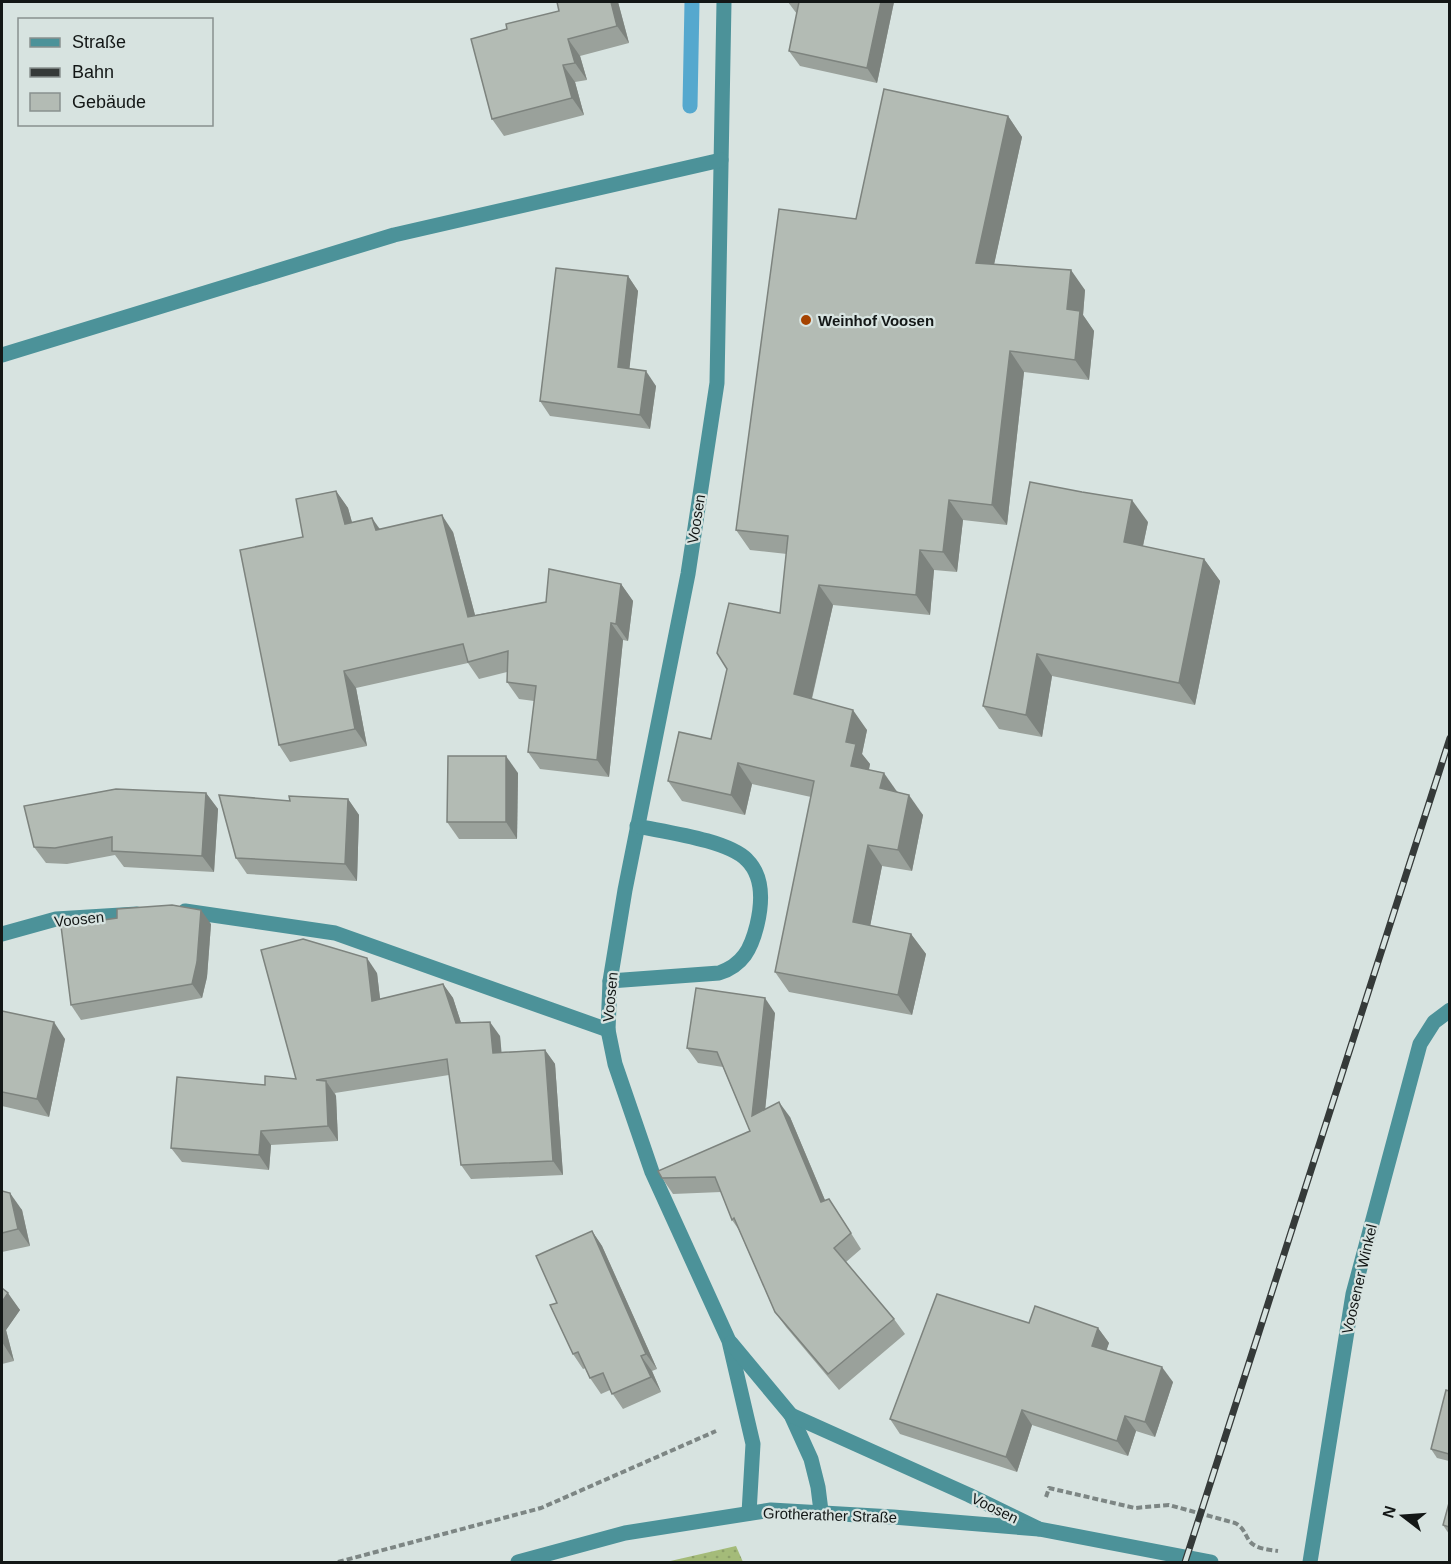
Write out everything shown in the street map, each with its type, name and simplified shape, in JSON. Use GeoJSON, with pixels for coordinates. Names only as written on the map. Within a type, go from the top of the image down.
{"type":"FeatureCollection","features":[{"type":"Feature","properties":{"kind":"street","name":"Voosen"},"geometry":{"type":"LineString","coordinates":[[724,2],[717,383],[688,574],[637,826],[610,981],[608,1030],[615,1064],[652,1172],[729,1341],[753,1444],[749,1513]]}},
{"type":"Feature","properties":{"kind":"street"},"geometry":{"type":"LineString","coordinates":[[2,355],[394,235],[721,160]]}},
{"type":"Feature","properties":{"kind":"street"},"geometry":{"type":"LineString","coordinates":[[610,981],[719,974],[732,969],[751,946],[761,903],[758,880],[749,861],[742,855],[714,843],[637,826]]}},
{"type":"Feature","properties":{"kind":"street","name":"Voosen"},"geometry":{"type":"LineString","coordinates":[[170,911],[182,910],[335,933],[608,1030]]}},
{"type":"Feature","properties":{"kind":"street","name":"Voosen"},"geometry":{"type":"LineString","coordinates":[[2,934],[56,919],[147,913]]}},
{"type":"Feature","properties":{"kind":"street","name":"Voosener Winkel"},"geometry":{"type":"LineString","coordinates":[[1310,1563],[1353,1294],[1420,1044],[1434,1022],[1449,1010]]}},
{"type":"Feature","properties":{"kind":"street"},"geometry":{"type":"LineString","coordinates":[[729,1341],[791,1414],[811,1459],[821,1511]]}},
{"type":"Feature","properties":{"kind":"street","name":"Voosen"},"geometry":{"type":"LineString","coordinates":[[791,1414],[1039,1529],[1211,1563]]}},
{"type":"Feature","properties":{"kind":"street","name":"Grotherather Straße"},"geometry":{"type":"LineString","coordinates":[[518,1563],[625,1533],[771,1510],[821,1511],[1039,1529]]}},
{"type":"Feature","properties":{"kind":"path"},"geometry":{"type":"LineString","coordinates":[[338,1563],[541,1508],[725,1427],[741,1434],[753,1444]]}},
{"type":"Feature","properties":{"kind":"green space"},"geometry":{"type":"Polygon","coordinates":[[[736,1546],[743,1562],[666,1562],[736,1546]]]}},
{"type":"Feature","properties":{"kind":"building"},"geometry":{"type":"Polygon","coordinates":[[[557,2],[611,2],[617,26],[568,39],[575,63],[563,65],[572,98],[492,119],[471,39],[507,29],[506,24],[559,11],[557,2]]]}},
{"type":"Feature","properties":{"kind":"building"},"geometry":{"type":"Polygon","coordinates":[[[799,2],[881,2],[867,68],[789,51],[799,2]]]}},
{"type":"Feature","properties":{"kind":"building"},"geometry":{"type":"Polygon","coordinates":[[[884,89],[1008,116],[976,263],[1071,270],[1067,309],[1080,311],[1075,360],[1010,351],[992,505],[949,500],[943,552],[920,550],[916,595],[819,585],[794,694],[853,710],[846,742],[856,744],[851,766],[884,773],[880,788],[909,795],[898,850],[868,845],[853,922],[911,934],[898,995],[775,972],[814,781],[738,763],[731,795],[668,781],[679,732],[711,739],[727,669],[717,653],[729,603],[780,613],[788,536],[736,530],[779,209],[856,219],[884,89]]]}},
{"type":"Feature","properties":{"kind":"building"},"geometry":{"type":"Polygon","coordinates":[[[556,268],[628,276],[618,367],[646,371],[640,415],[540,401],[556,268]]]}},
{"type":"Feature","properties":{"kind":"building"},"geometry":{"type":"Polygon","coordinates":[[[1030,482],[1132,500],[1124,542],[1204,559],[1179,683],[1037,654],[1026,715],[983,706],[1030,482]]]}},
{"type":"Feature","properties":{"kind":"building"},"geometry":{"type":"Polygon","coordinates":[[[336,491],[345,524],[372,518],[376,530],[442,515],[468,617],[546,602],[549,569],[621,584],[616,624],[611,623],[597,760],[528,752],[536,686],[507,682],[508,651],[468,662],[463,644],[344,671],[355,729],[279,745],[240,550],[303,537],[296,499],[336,491]]]}},
{"type":"Feature","properties":{"kind":"building"},"geometry":{"type":"Polygon","coordinates":[[[448,756],[506,756],[506,822],[447,822],[448,756]]]}},
{"type":"Feature","properties":{"kind":"building"},"geometry":{"type":"Polygon","coordinates":[[[116,789],[206,793],[202,856],[112,851],[112,837],[55,848],[34,847],[24,806],[116,789]]]}},
{"type":"Feature","properties":{"kind":"building"},"geometry":{"type":"Polygon","coordinates":[[[219,795],[290,801],[289,796],[348,799],[345,864],[236,858],[219,795]]]}},
{"type":"Feature","properties":{"kind":"building"},"geometry":{"type":"Polygon","coordinates":[[[172,905],[201,910],[197,962],[192,984],[71,1005],[61,926],[117,918],[117,909],[172,905]]]}},
{"type":"Feature","properties":{"kind":"building"},"geometry":{"type":"Polygon","coordinates":[[[303,939],[367,958],[372,1001],[443,984],[456,1023],[490,1022],[493,1053],[545,1050],[553,1161],[461,1165],[447,1059],[316,1080],[326,1081],[328,1126],[261,1131],[259,1155],[171,1148],[177,1077],[265,1085],[265,1076],[296,1079],[261,950],[303,939]]]}},
{"type":"Feature","properties":{"kind":"building"},"geometry":{"type":"Polygon","coordinates":[[[696,988],[765,998],[752,1116],[779,1102],[821,1202],[829,1199],[851,1233],[834,1248],[894,1319],[828,1374],[775,1312],[734,1218],[732,1220],[715,1177],[662,1178],[658,1171],[750,1131],[717,1052],[687,1048],[696,988]]]}},
{"type":"Feature","properties":{"kind":"building"},"geometry":{"type":"Polygon","coordinates":[[[2,1011],[54,1022],[37,1099],[2,1092],[2,1011]]]}},
{"type":"Feature","properties":{"kind":"building"},"geometry":{"type":"Polygon","coordinates":[[[2,1191],[10,1193],[18,1229],[2,1233],[2,1191]]]}},
{"type":"Feature","properties":{"kind":"building"},"geometry":{"type":"Polygon","coordinates":[[[592,1231],[646,1354],[641,1356],[651,1377],[612,1394],[603,1373],[590,1378],[578,1352],[573,1354],[550,1305],[557,1303],[536,1256],[592,1231]]]}},
{"type":"Feature","properties":{"kind":"building"},"geometry":{"type":"Polygon","coordinates":[[[2,1288],[8,1293],[2,1302],[2,1288]]]}},
{"type":"Feature","properties":{"kind":"building"},"geometry":{"type":"Polygon","coordinates":[[[937,1294],[1029,1323],[1035,1306],[1098,1328],[1092,1346],[1162,1367],[1145,1422],[1125,1416],[1117,1441],[1022,1410],[1006,1457],[890,1419],[937,1294]]]}},
{"type":"Feature","properties":{"kind":"building"},"geometry":{"type":"Polygon","coordinates":[[[1446,1390],[1449,1391],[1449,1454],[1431,1449],[1446,1390]]]}},
{"type":"Feature","properties":{"kind":"building"},"geometry":{"type":"Polygon","coordinates":[[[1449,1503],[1449,1527],[1443,1525],[1449,1503]]]}},
{"type":"Feature","properties":{"kind":"waterway"},"geometry":{"type":"LineString","coordinates":[[690,106],[692,2]]}},
{"type":"Feature","properties":{"kind":"railway"},"geometry":{"type":"LineString","coordinates":[[1185,1562],[1450,738]]}},
{"type":"Feature","properties":{"kind":"place","name":"Weinhof Voosen"},"geometry":{"type":"Point","coordinates":[806,320]}}]}
